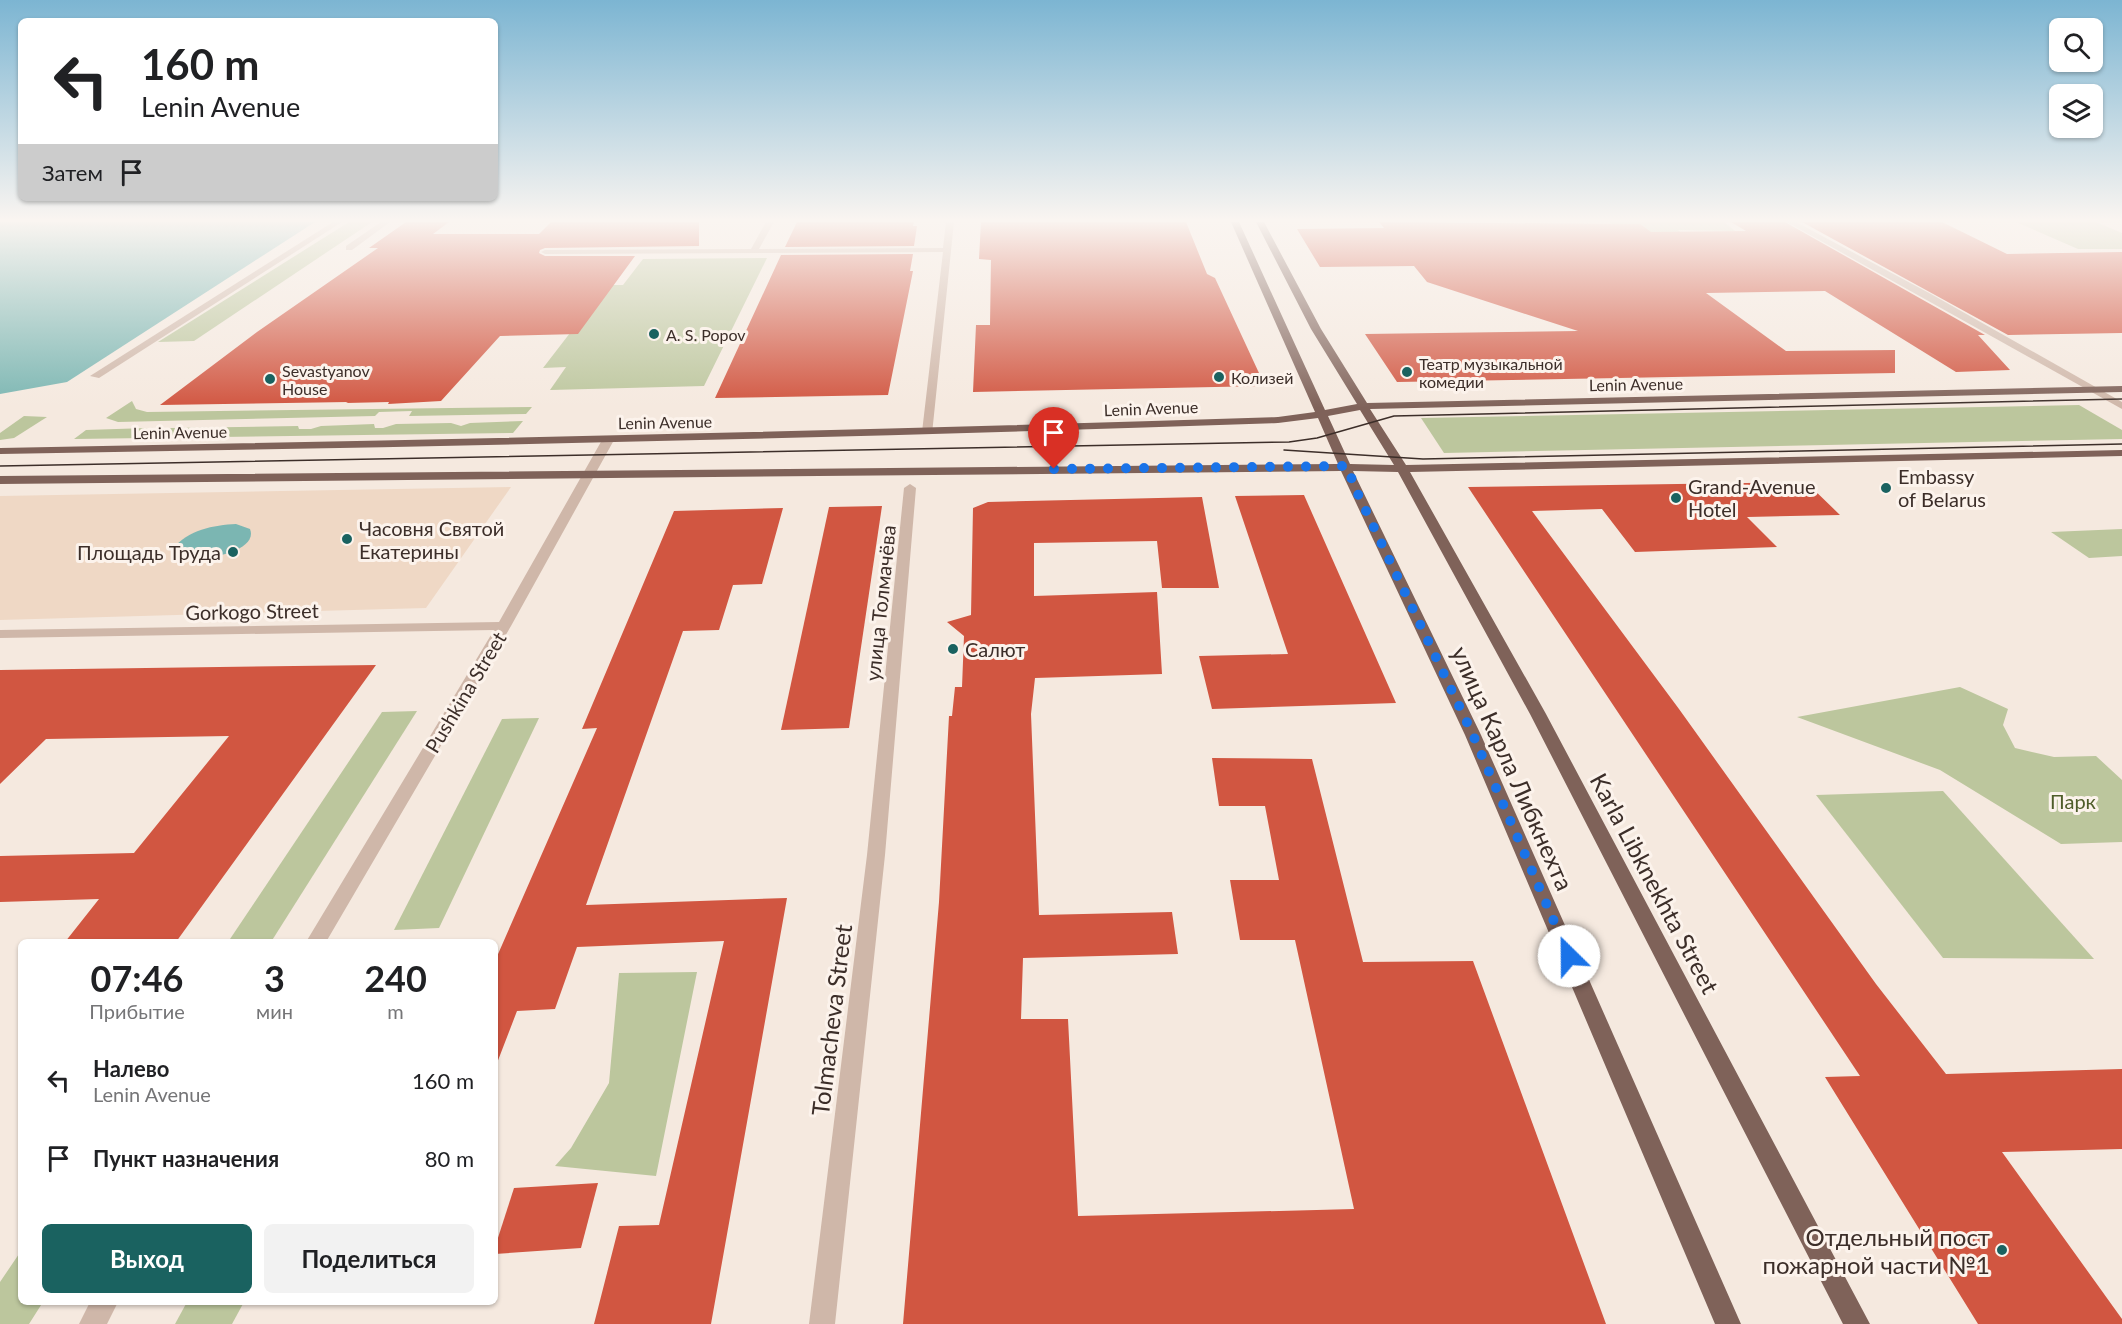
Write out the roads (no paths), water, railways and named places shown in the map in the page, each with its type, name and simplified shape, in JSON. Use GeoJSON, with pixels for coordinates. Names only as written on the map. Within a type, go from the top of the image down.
{"type":"FeatureCollection","features":[{"type":"Feature","properties":{"kind":"main road"},"geometry":{"type":"LineString","coordinates":[[1263,284],[1322,413]]}},
{"type":"Feature","properties":{"kind":"main road"},"geometry":{"type":"LineString","coordinates":[[1292,284],[1316,329],[1364,406]]}},
{"type":"Feature","properties":{"kind":"main road","name":"Lenin Avenue"},"geometry":{"type":"LineString","coordinates":[[0,451],[928,432],[1278,420],[1308,417],[1364,406],[2122,389]]}},
{"type":"Feature","properties":{"kind":"main road","name":"Karla Libknekhta Street"},"geometry":{"type":"LineString","coordinates":[[1364,406],[1538,714],[1857,1324]]}},
{"type":"Feature","properties":{"kind":"main road","name":"улица Карла Либкнехта"},"geometry":{"type":"LineString","coordinates":[[1322,413],[1355,488],[1477,745],[1728,1324]]}},
{"type":"Feature","properties":{"kind":"main road"},"geometry":{"type":"LineString","coordinates":[[0,480],[1347,466],[1402,470],[2122,453]]}},
{"type":"Feature","properties":{"kind":"street"},"geometry":{"type":"LineString","coordinates":[[95,376],[241,284]]}},
{"type":"Feature","properties":{"kind":"street"},"geometry":{"type":"LineString","coordinates":[[928,432],[943,284]]}},
{"type":"Feature","properties":{"kind":"street"},"geometry":{"type":"LineString","coordinates":[[1905,284],[2122,406]]}},
{"type":"Feature","properties":{"kind":"street","name":"Pushkina Street"},"geometry":{"type":"LineString","coordinates":[[318,939],[504,626],[608,440]]}},
{"type":"Feature","properties":{"kind":"street","name":"улица Толмачёва"},"geometry":{"type":"LineString","coordinates":[[887,721],[898,633],[910,488]]}},
{"type":"Feature","properties":{"kind":"street","name":"Gorkogo Street"},"geometry":{"type":"LineString","coordinates":[[0,634],[504,626]]}},
{"type":"Feature","properties":{"kind":"street","name":"Tolmacheva Street"},"geometry":{"type":"LineString","coordinates":[[822,1324],[876,855],[887,721]]}},
{"type":"Feature","properties":{"kind":"street"},"geometry":{"type":"LineString","coordinates":[[92,1324],[103,1305]]}},
{"type":"Feature","properties":{"kind":"water"},"geometry":{"type":"Polygon","coordinates":[[[0,284],[219,284],[67,382],[0,394],[0,284]]]}},
{"type":"Feature","properties":{"kind":"water"},"geometry":{"type":"Polygon","coordinates":[[[236,524],[250,529],[250,538],[245,545],[235,551],[208,558],[182,557],[174,554],[173,549],[193,533],[210,527],[236,524]]]}},
{"type":"Feature","properties":{"kind":"tram line"},"geometry":{"type":"LineString","coordinates":[[0,466],[1289,442],[1317,438],[1394,416],[2122,399]]}},
{"type":"Feature","properties":{"kind":"tram line"},"geometry":{"type":"LineString","coordinates":[[1284,450],[1423,459],[2122,444]]}},
{"type":"Feature","properties":{"kind":"place","name":"A. S. Popov"},"geometry":{"type":"Point","coordinates":[654,334]}},
{"type":"Feature","properties":{"kind":"place","name":"Театр музыкальной комедии"},"geometry":{"type":"Point","coordinates":[1407,372]}},
{"type":"Feature","properties":{"kind":"place","name":"Колизей"},"geometry":{"type":"Point","coordinates":[1219,377]}},
{"type":"Feature","properties":{"kind":"place","name":"Sevastyanov House"},"geometry":{"type":"Point","coordinates":[270,379]}},
{"type":"Feature","properties":{"kind":"place","name":"Embassy of Belarus"},"geometry":{"type":"Point","coordinates":[1886,488]}},
{"type":"Feature","properties":{"kind":"place","name":"Grand-Avenue Hotel"},"geometry":{"type":"Point","coordinates":[1676,498]}},
{"type":"Feature","properties":{"kind":"place","name":"Часовня Святой Екатерины"},"geometry":{"type":"Point","coordinates":[347,539]}},
{"type":"Feature","properties":{"kind":"place","name":"Площадь Труда"},"geometry":{"type":"Point","coordinates":[233,552]}},
{"type":"Feature","properties":{"kind":"place","name":"Салют"},"geometry":{"type":"Point","coordinates":[953,649]}},
{"type":"Feature","properties":{"kind":"place","name":"Отдельный пост пожарной части №1"},"geometry":{"type":"Point","coordinates":[2002,1250]}},
{"type":"Feature","properties":{"kind":"park label","name":"Парк"},"geometry":{"type":"Point","coordinates":[2073,801]}}]}
